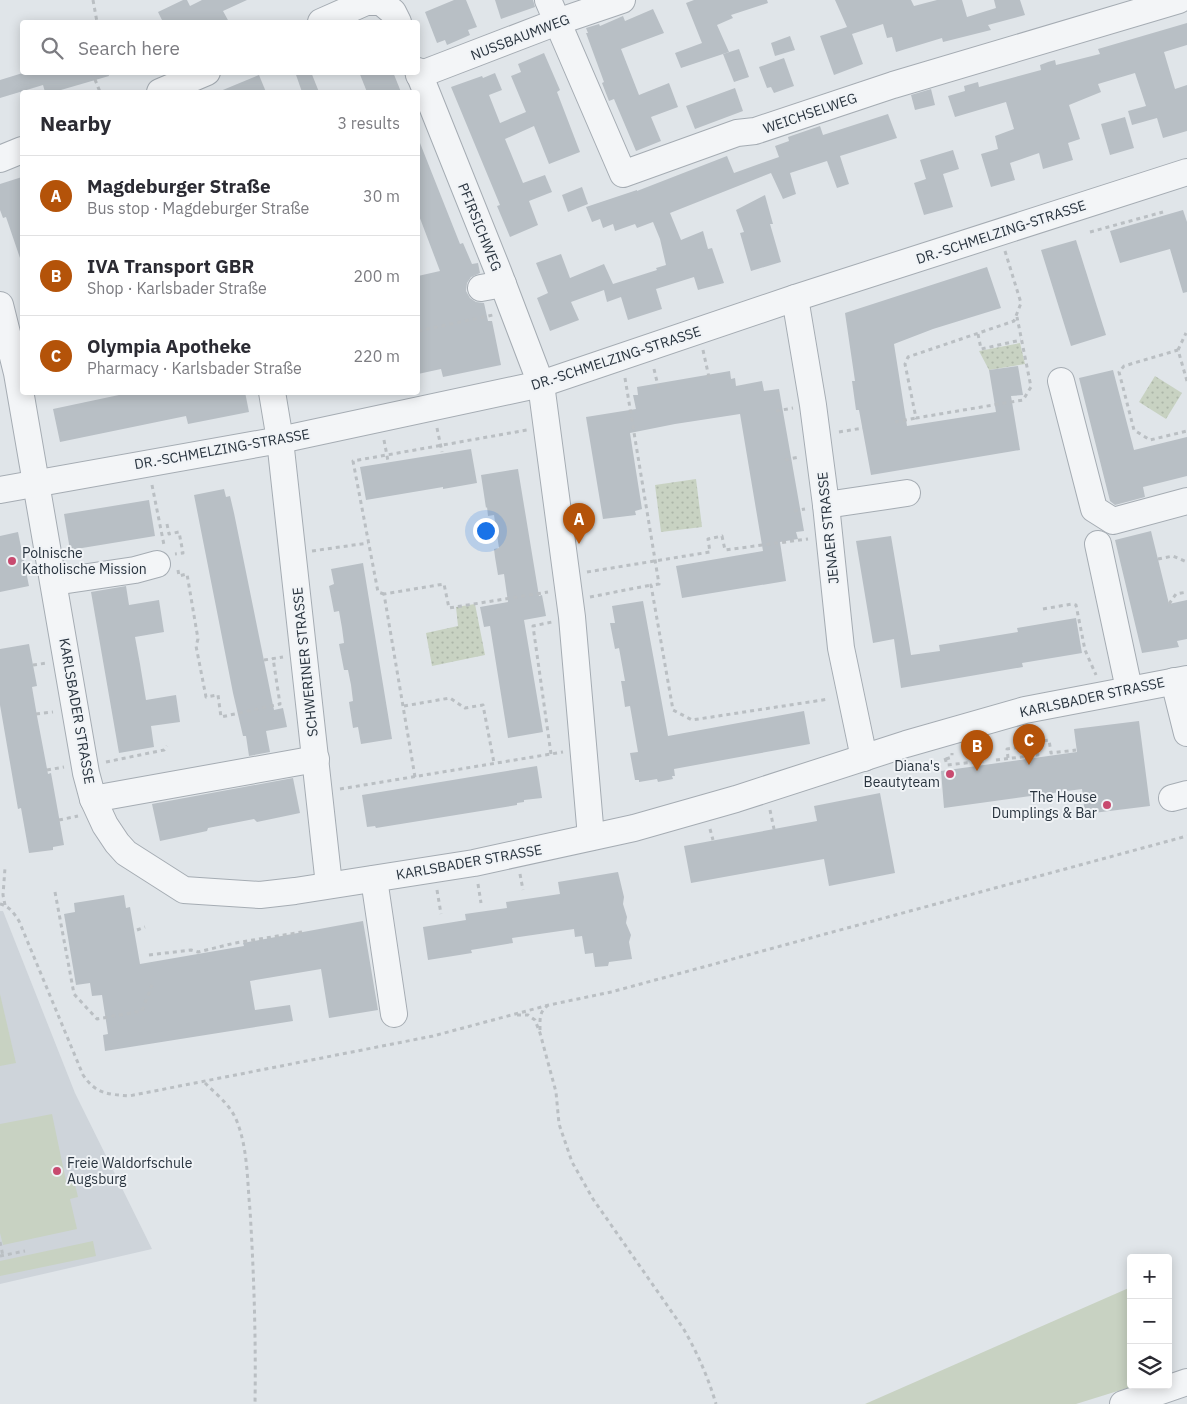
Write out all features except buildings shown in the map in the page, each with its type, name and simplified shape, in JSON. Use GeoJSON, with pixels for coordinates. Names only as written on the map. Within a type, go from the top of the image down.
{"type":"FeatureCollection","features":[{"type":"Feature","properties":{"kind":"street","name":"NUSSBAUMWEG"},"geometry":{"type":"LineString","coordinates":[[420,72],[552,11],[622,0]]}},
{"type":"Feature","properties":{"kind":"street","name":"WEICHSELWEG"},"geometry":{"type":"LineString","coordinates":[[552,11],[623,174],[737,133],[755,132],[893,85],[1179,0]]}},
{"type":"Feature","properties":{"kind":"street"},"geometry":{"type":"LineString","coordinates":[[326,20],[366,2],[381,2],[393,12],[397,20]]}},
{"type":"Feature","properties":{"kind":"street"},"geometry":{"type":"LineString","coordinates":[[170,90],[201,75]]}},
{"type":"Feature","properties":{"kind":"street","name":"PFIRSICHWEG"},"geometry":{"type":"LineString","coordinates":[[419,75],[492,286],[514,311],[541,384],[570,595],[591,837]]}},
{"type":"Feature","properties":{"kind":"street"},"geometry":{"type":"LineString","coordinates":[[0,159],[20,151]]}},
{"type":"Feature","properties":{"kind":"street","name":"DR.-SCHMELZING-STRASSE"},"geometry":{"type":"LineString","coordinates":[[0,490],[148,462],[280,440],[541,384],[795,298],[1187,172]]}},
{"type":"Feature","properties":{"kind":"street","name":"JENAER STRASSE"},"geometry":{"type":"LineString","coordinates":[[795,298],[813,405],[841,648],[864,758]]}},
{"type":"Feature","properties":{"kind":"street","name":"KARLSBADER STRASSE"},"geometry":{"type":"LineString","coordinates":[[0,305],[20,389]]}},
{"type":"Feature","properties":{"kind":"street"},"geometry":{"type":"LineString","coordinates":[[1061,381],[1094,509],[1113,520],[1187,501]]}},
{"type":"Feature","properties":{"kind":"street","name":"KARLSBADER STRASSE"},"geometry":{"type":"LineString","coordinates":[[21,395],[85,766],[93,799],[105,825],[117,844],[126,852],[184,890],[260,895],[483,861],[665,820],[864,758],[908,754],[1025,710],[1180,680]]}},
{"type":"Feature","properties":{"kind":"street","name":"SCHWERINER STRASSE"},"geometry":{"type":"LineString","coordinates":[[272,395],[280,440],[329,885]]}},
{"type":"Feature","properties":{"kind":"street"},"geometry":{"type":"LineString","coordinates":[[826,506],[907,493]]}},
{"type":"Feature","properties":{"kind":"street"},"geometry":{"type":"LineString","coordinates":[[1098,544],[1117,692]]}},
{"type":"Feature","properties":{"kind":"street"},"geometry":{"type":"LineString","coordinates":[[54,582],[134,570],[157,564]]}},
{"type":"Feature","properties":{"kind":"street"},"geometry":{"type":"LineString","coordinates":[[1180,680],[1187,734]]}},
{"type":"Feature","properties":{"kind":"street"},"geometry":{"type":"LineString","coordinates":[[93,799],[316,759]]}},
{"type":"Feature","properties":{"kind":"street"},"geometry":{"type":"LineString","coordinates":[[374,878],[394,1014]]}},
{"type":"Feature","properties":{"kind":"street"},"geometry":{"type":"LineString","coordinates":[[1122,1404],[1187,1382]]}},
{"type":"Feature","properties":{"kind":"path"},"geometry":{"type":"LineString","coordinates":[[94,0],[97,20]]}},
{"type":"Feature","properties":{"kind":"path"},"geometry":{"type":"LineString","coordinates":[[93,75],[99,90]]}},
{"type":"Feature","properties":{"kind":"path"},"geometry":{"type":"LineString","coordinates":[[1090,232],[1163,212]]}},
{"type":"Feature","properties":{"kind":"path"},"geometry":{"type":"LineString","coordinates":[[916,418],[905,364],[908,357],[1014,322],[1017,317],[1022,303],[998,232]]}},
{"type":"Feature","properties":{"kind":"path"},"geometry":{"type":"LineString","coordinates":[[420,331],[514,311]]}},
{"type":"Feature","properties":{"kind":"path"},"geometry":{"type":"LineString","coordinates":[[894,422],[1023,400],[1031,387],[1017,317]]}},
{"type":"Feature","properties":{"kind":"path"},"geometry":{"type":"LineString","coordinates":[[699,331],[710,382]]}},
{"type":"Feature","properties":{"kind":"path"},"geometry":{"type":"LineString","coordinates":[[1186,333],[1178,350],[1187,381]]}},
{"type":"Feature","properties":{"kind":"path"},"geometry":{"type":"LineString","coordinates":[[978,334],[982,349],[1022,340]]}},
{"type":"Feature","properties":{"kind":"path"},"geometry":{"type":"LineString","coordinates":[[1178,350],[1124,366],[1119,372],[1134,430],[1150,440],[1187,431]]}},
{"type":"Feature","properties":{"kind":"path"},"geometry":{"type":"LineString","coordinates":[[547,426],[353,461],[378,592],[384,594],[444,584],[449,608],[659,584],[620,357]]}},
{"type":"Feature","properties":{"kind":"path"},"geometry":{"type":"LineString","coordinates":[[148,462],[166,556],[157,564]]}},
{"type":"Feature","properties":{"kind":"path"},"geometry":{"type":"LineString","coordinates":[[167,524],[169,534],[179,532],[183,553],[175,554],[179,576],[187,574],[198,639],[196,646],[206,697],[218,695],[221,717],[280,704],[273,658]]}},
{"type":"Feature","properties":{"kind":"path"},"geometry":{"type":"LineString","coordinates":[[551,754],[533,626],[570,595],[654,560],[710,552],[708,539],[722,536],[725,550],[829,537]]}},
{"type":"Feature","properties":{"kind":"path"},"geometry":{"type":"LineString","coordinates":[[293,554],[368,543]]}},
{"type":"Feature","properties":{"kind":"path"},"geometry":{"type":"LineString","coordinates":[[1158,559],[1173,556],[1187,562]]}},
{"type":"Feature","properties":{"kind":"path"},"geometry":{"type":"LineString","coordinates":[[651,586],[673,710],[692,720],[851,696]]}},
{"type":"Feature","properties":{"kind":"path"},"geometry":{"type":"LineString","coordinates":[[1169,604],[1176,594],[1187,592]]}},
{"type":"Feature","properties":{"kind":"path"},"geometry":{"type":"LineString","coordinates":[[384,594],[415,777]]}},
{"type":"Feature","properties":{"kind":"path"},"geometry":{"type":"LineString","coordinates":[[1043,609],[1076,605],[1085,650],[1117,692]]}},
{"type":"Feature","properties":{"kind":"path"},"geometry":{"type":"LineString","coordinates":[[404,706],[450,698],[465,708],[483,705],[494,763]]}},
{"type":"Feature","properties":{"kind":"path"},"geometry":{"type":"LineString","coordinates":[[996,760],[1038,755],[1034,732],[1026,734]]}},
{"type":"Feature","properties":{"kind":"path"},"geometry":{"type":"LineString","coordinates":[[1008,758],[1007,749],[1050,740],[1051,753],[1076,750]]}},
{"type":"Feature","properties":{"kind":"path"},"geometry":{"type":"LineString","coordinates":[[979,761],[976,750],[988,747],[987,744]]}},
{"type":"Feature","properties":{"kind":"path"},"geometry":{"type":"LineString","coordinates":[[85,766],[164,750],[166,746]]}},
{"type":"Feature","properties":{"kind":"path"},"geometry":{"type":"LineString","coordinates":[[319,792],[584,748]]}},
{"type":"Feature","properties":{"kind":"path"},"geometry":{"type":"LineString","coordinates":[[951,753],[952,757],[945,758],[947,765],[984,761]]}},
{"type":"Feature","properties":{"kind":"path"},"geometry":{"type":"LineString","coordinates":[[5,868],[2,905],[12,911],[19,920],[83,1076],[98,1091],[129,1096],[433,1036],[549,1005],[611,992],[1187,836]]}},
{"type":"Feature","properties":{"kind":"path"},"geometry":{"type":"LineString","coordinates":[[55,892],[74,994],[97,1019],[142,1011],[152,985]]}},
{"type":"Feature","properties":{"kind":"path"},"geometry":{"type":"LineString","coordinates":[[137,930],[145,928]]}},
{"type":"Feature","properties":{"kind":"path"},"geometry":{"type":"LineString","coordinates":[[149,955],[192,950],[198,952],[234,943],[302,932]]}},
{"type":"Feature","properties":{"kind":"path"},"geometry":{"type":"LineString","coordinates":[[540,1033],[542,1010],[549,1005]]}},
{"type":"Feature","properties":{"kind":"path"},"geometry":{"type":"LineString","coordinates":[[514,1015],[528,1015],[536,1020],[556,1092],[559,1124],[572,1162],[593,1199],[683,1328],[693,1346],[716,1404]]}},
{"type":"Feature","properties":{"kind":"path"},"geometry":{"type":"LineString","coordinates":[[204,1082],[234,1115],[246,1158],[255,1284],[255,1404]]}},
{"type":"Feature","properties":{"kind":"path"},"geometry":{"type":"LineString","coordinates":[[0,1242],[2,1256],[25,1251]]}},
{"type":"Feature","properties":{"kind":"shaded area","name":"Freie Waldorfschule Augsburg"},"geometry":{"type":"Polygon","coordinates":[[[0,911],[3,911],[75,1093],[152,1249],[0,1284],[0,911]]]}},
{"type":"Feature","properties":{"kind":"green space"},"geometry":{"type":"Polygon","coordinates":[[[1020,343],[1025,364],[989,370],[979,351],[1020,343]]]}},
{"type":"Feature","properties":{"kind":"green space"},"geometry":{"type":"Polygon","coordinates":[[[1155,376],[1182,393],[1166,419],[1139,402],[1155,376]]]}},
{"type":"Feature","properties":{"kind":"green space"},"geometry":{"type":"Polygon","coordinates":[[[696,479],[702,527],[661,532],[655,485],[696,479]]]}},
{"type":"Feature","properties":{"kind":"green space"},"geometry":{"type":"Polygon","coordinates":[[[475,604],[485,655],[432,666],[426,633],[458,626],[456,607],[475,604]]]}},
{"type":"Feature","properties":{"kind":"green space"},"geometry":{"type":"Polygon","coordinates":[[[0,994],[16,1063],[0,1066],[0,994]]]}},
{"type":"Feature","properties":{"kind":"green space"},"geometry":{"type":"Polygon","coordinates":[[[52,1114],[66,1181],[74,1180],[78,1197],[70,1199],[77,1229],[3,1245],[0,1233],[0,1124],[52,1114]]]}},
{"type":"Feature","properties":{"kind":"green space"},"geometry":{"type":"Polygon","coordinates":[[[93,1241],[96,1256],[0,1276],[0,1261],[93,1241]]]}},
{"type":"Feature","properties":{"kind":"green space"},"geometry":{"type":"Polygon","coordinates":[[[1127,1289],[1127,1388],[1076,1404],[865,1404],[1127,1289]]]}},
{"type":"Feature","properties":{"kind":"place","name":"Magdeburger Straße"},"geometry":{"type":"Point","coordinates":[579,544]}},
{"type":"Feature","properties":{"kind":"place","name":"Polnische Katholische Mission"},"geometry":{"type":"Point","coordinates":[12,561]}},
{"type":"Feature","properties":{"kind":"place","name":"Olympia Apotheke"},"geometry":{"type":"Point","coordinates":[1029,765]}},
{"type":"Feature","properties":{"kind":"place","name":"IVA Transport GBR"},"geometry":{"type":"Point","coordinates":[977,771]}},
{"type":"Feature","properties":{"kind":"place","name":"Diana's Beautyteam"},"geometry":{"type":"Point","coordinates":[950,774]}},
{"type":"Feature","properties":{"kind":"place","name":"The House Dumplings & Bar"},"geometry":{"type":"Point","coordinates":[1107,805]}},
{"type":"Feature","properties":{"kind":"place","name":"Freie Waldorfschule Augsburg"},"geometry":{"type":"Point","coordinates":[57,1171]}}]}
